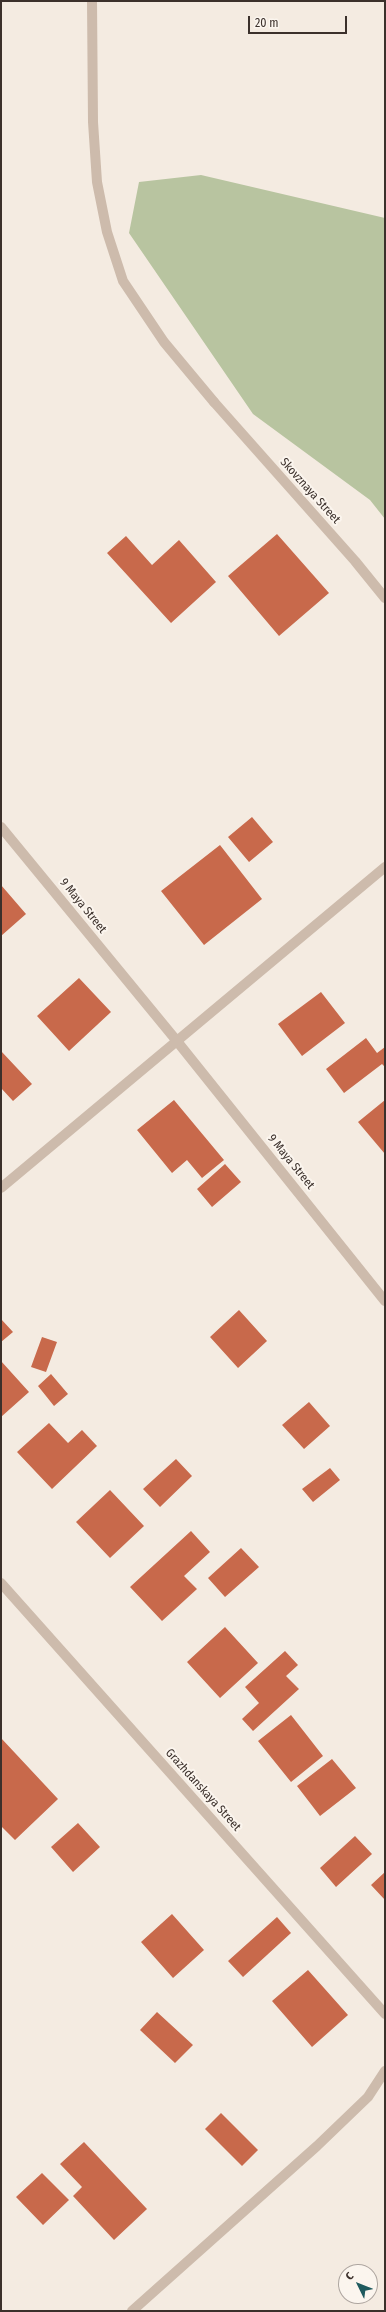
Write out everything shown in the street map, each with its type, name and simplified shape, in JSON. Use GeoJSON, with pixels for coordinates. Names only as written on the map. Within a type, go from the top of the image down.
{"type":"FeatureCollection","features":[{"type":"Feature","properties":{"kind":"street","name":"Skovznaya Street"},"geometry":{"type":"LineString","coordinates":[[92,1],[92,122],[97,182],[107,232],[123,281],[164,342],[214,402],[355,561],[385,598]]}},
{"type":"Feature","properties":{"kind":"street","name":"9 Maya Street"},"geometry":{"type":"LineString","coordinates":[[1,827],[176,1040],[385,1301]]}},
{"type":"Feature","properties":{"kind":"street"},"geometry":{"type":"LineString","coordinates":[[1,1188],[176,1040],[385,868]]}},
{"type":"Feature","properties":{"kind":"street","name":"Grazhdanskaya Street"},"geometry":{"type":"LineString","coordinates":[[1,1583],[385,2014]]}},
{"type":"Feature","properties":{"kind":"street"},"geometry":{"type":"LineString","coordinates":[[132,2311],[317,2146],[368,2097],[385,2071]]}},
{"type":"Feature","properties":{"kind":"green space"},"geometry":{"type":"Polygon","coordinates":[[[201,175],[385,218],[385,519],[370,500],[253,414],[129,233],[139,182],[201,175]]]}},
{"type":"Feature","properties":{"kind":"building"},"geometry":{"type":"Polygon","coordinates":[[[277,534],[329,593],[279,636],[228,576],[277,534]]]}},
{"type":"Feature","properties":{"kind":"building"},"geometry":{"type":"Polygon","coordinates":[[[126,536],[152,565],[179,540],[216,582],[171,623],[107,553],[126,536]]]}},
{"type":"Feature","properties":{"kind":"building"},"geometry":{"type":"Polygon","coordinates":[[[252,817],[273,842],[249,862],[228,837],[252,817]]]}},
{"type":"Feature","properties":{"kind":"building"},"geometry":{"type":"Polygon","coordinates":[[[220,845],[262,899],[204,945],[161,891],[220,845]]]}},
{"type":"Feature","properties":{"kind":"building"},"geometry":{"type":"Polygon","coordinates":[[[1,885],[26,914],[1,936],[1,885]]]}},
{"type":"Feature","properties":{"kind":"building"},"geometry":{"type":"Polygon","coordinates":[[[79,978],[111,1012],[69,1051],[37,1016],[79,978]]]}},
{"type":"Feature","properties":{"kind":"building"},"geometry":{"type":"Polygon","coordinates":[[[321,992],[345,1023],[302,1056],[278,1024],[321,992]]]}},
{"type":"Feature","properties":{"kind":"building"},"geometry":{"type":"Polygon","coordinates":[[[366,1038],[377,1053],[385,1047],[385,1067],[382,1064],[344,1093],[326,1069],[366,1038]]]}},
{"type":"Feature","properties":{"kind":"building"},"geometry":{"type":"Polygon","coordinates":[[[1,1051],[32,1084],[13,1101],[1,1088],[1,1051]]]}},
{"type":"Feature","properties":{"kind":"building"},"geometry":{"type":"Polygon","coordinates":[[[174,1100],[224,1160],[202,1178],[187,1160],[172,1173],[137,1130],[174,1100]]]}},
{"type":"Feature","properties":{"kind":"building"},"geometry":{"type":"Polygon","coordinates":[[[385,1100],[385,1154],[358,1122],[385,1100]]]}},
{"type":"Feature","properties":{"kind":"building"},"geometry":{"type":"Polygon","coordinates":[[[225,1164],[241,1182],[212,1207],[197,1189],[225,1164]]]}},
{"type":"Feature","properties":{"kind":"building"},"geometry":{"type":"Polygon","coordinates":[[[239,1310],[267,1341],[238,1368],[210,1337],[239,1310]]]}},
{"type":"Feature","properties":{"kind":"building"},"geometry":{"type":"Polygon","coordinates":[[[1,1319],[13,1332],[1,1342],[1,1319]]]}},
{"type":"Feature","properties":{"kind":"building"},"geometry":{"type":"Polygon","coordinates":[[[42,1337],[57,1342],[46,1372],[31,1367],[42,1337]]]}},
{"type":"Feature","properties":{"kind":"building"},"geometry":{"type":"Polygon","coordinates":[[[1,1361],[29,1392],[1,1417],[1,1361]]]}},
{"type":"Feature","properties":{"kind":"building"},"geometry":{"type":"Polygon","coordinates":[[[51,1374],[68,1394],[54,1406],[38,1386],[51,1374]]]}},
{"type":"Feature","properties":{"kind":"building"},"geometry":{"type":"Polygon","coordinates":[[[309,1402],[330,1426],[304,1449],[282,1425],[309,1402]]]}},
{"type":"Feature","properties":{"kind":"building"},"geometry":{"type":"Polygon","coordinates":[[[49,1423],[68,1443],[82,1430],[97,1446],[52,1489],[17,1452],[49,1423]]]}},
{"type":"Feature","properties":{"kind":"building"},"geometry":{"type":"Polygon","coordinates":[[[176,1459],[192,1476],[160,1507],[143,1489],[176,1459]]]}},
{"type":"Feature","properties":{"kind":"building"},"geometry":{"type":"Polygon","coordinates":[[[330,1468],[340,1480],[313,1502],[302,1489],[330,1468]]]}},
{"type":"Feature","properties":{"kind":"building"},"geometry":{"type":"Polygon","coordinates":[[[110,1490],[144,1526],[110,1558],[76,1522],[110,1490]]]}},
{"type":"Feature","properties":{"kind":"building"},"geometry":{"type":"Polygon","coordinates":[[[191,1531],[210,1552],[184,1576],[197,1589],[162,1621],[130,1587],[191,1531]]]}},
{"type":"Feature","properties":{"kind":"building"},"geometry":{"type":"Polygon","coordinates":[[[241,1548],[259,1567],[225,1597],[208,1578],[241,1548]]]}},
{"type":"Feature","properties":{"kind":"building"},"geometry":{"type":"Polygon","coordinates":[[[225,1627],[258,1663],[220,1698],[187,1662],[225,1627]]]}},
{"type":"Feature","properties":{"kind":"building"},"geometry":{"type":"Polygon","coordinates":[[[285,1651],[298,1665],[286,1676],[299,1689],[253,1731],[242,1719],[259,1703],[245,1687],[285,1651]]]}},
{"type":"Feature","properties":{"kind":"building"},"geometry":{"type":"Polygon","coordinates":[[[291,1715],[323,1756],[291,1782],[258,1741],[291,1715]]]}},
{"type":"Feature","properties":{"kind":"building"},"geometry":{"type":"Polygon","coordinates":[[[1,1738],[58,1799],[15,1840],[1,1826],[1,1738]]]}},
{"type":"Feature","properties":{"kind":"building"},"geometry":{"type":"Polygon","coordinates":[[[332,1759],[356,1788],[320,1816],[297,1786],[332,1759]]]}},
{"type":"Feature","properties":{"kind":"building"},"geometry":{"type":"Polygon","coordinates":[[[78,1823],[100,1847],[73,1872],[51,1847],[78,1823]]]}},
{"type":"Feature","properties":{"kind":"building"},"geometry":{"type":"Polygon","coordinates":[[[355,1836],[372,1854],[336,1887],[320,1868],[355,1836]]]}},
{"type":"Feature","properties":{"kind":"building"},"geometry":{"type":"Polygon","coordinates":[[[385,1872],[385,1900],[371,1885],[385,1872]]]}},
{"type":"Feature","properties":{"kind":"building"},"geometry":{"type":"Polygon","coordinates":[[[172,1914],[204,1950],[173,1978],[141,1942],[172,1914]]]}},
{"type":"Feature","properties":{"kind":"building"},"geometry":{"type":"Polygon","coordinates":[[[277,1917],[291,1933],[243,1977],[228,1961],[277,1917]]]}},
{"type":"Feature","properties":{"kind":"building"},"geometry":{"type":"Polygon","coordinates":[[[308,1970],[348,2015],[312,2047],[272,2001],[308,1970]]]}},
{"type":"Feature","properties":{"kind":"building"},"geometry":{"type":"Polygon","coordinates":[[[157,2012],[193,2045],[175,2063],[140,2030],[157,2012]]]}},
{"type":"Feature","properties":{"kind":"building"},"geometry":{"type":"Polygon","coordinates":[[[221,2113],[258,2150],[242,2166],[205,2129],[221,2113]]]}},
{"type":"Feature","properties":{"kind":"building"},"geometry":{"type":"Polygon","coordinates":[[[84,2142],[147,2209],[114,2240],[73,2196],[82,2187],[60,2164],[84,2142]]]}},
{"type":"Feature","properties":{"kind":"building"},"geometry":{"type":"Polygon","coordinates":[[[42,2173],[69,2200],[43,2225],[16,2197],[42,2173]]]}}]}
